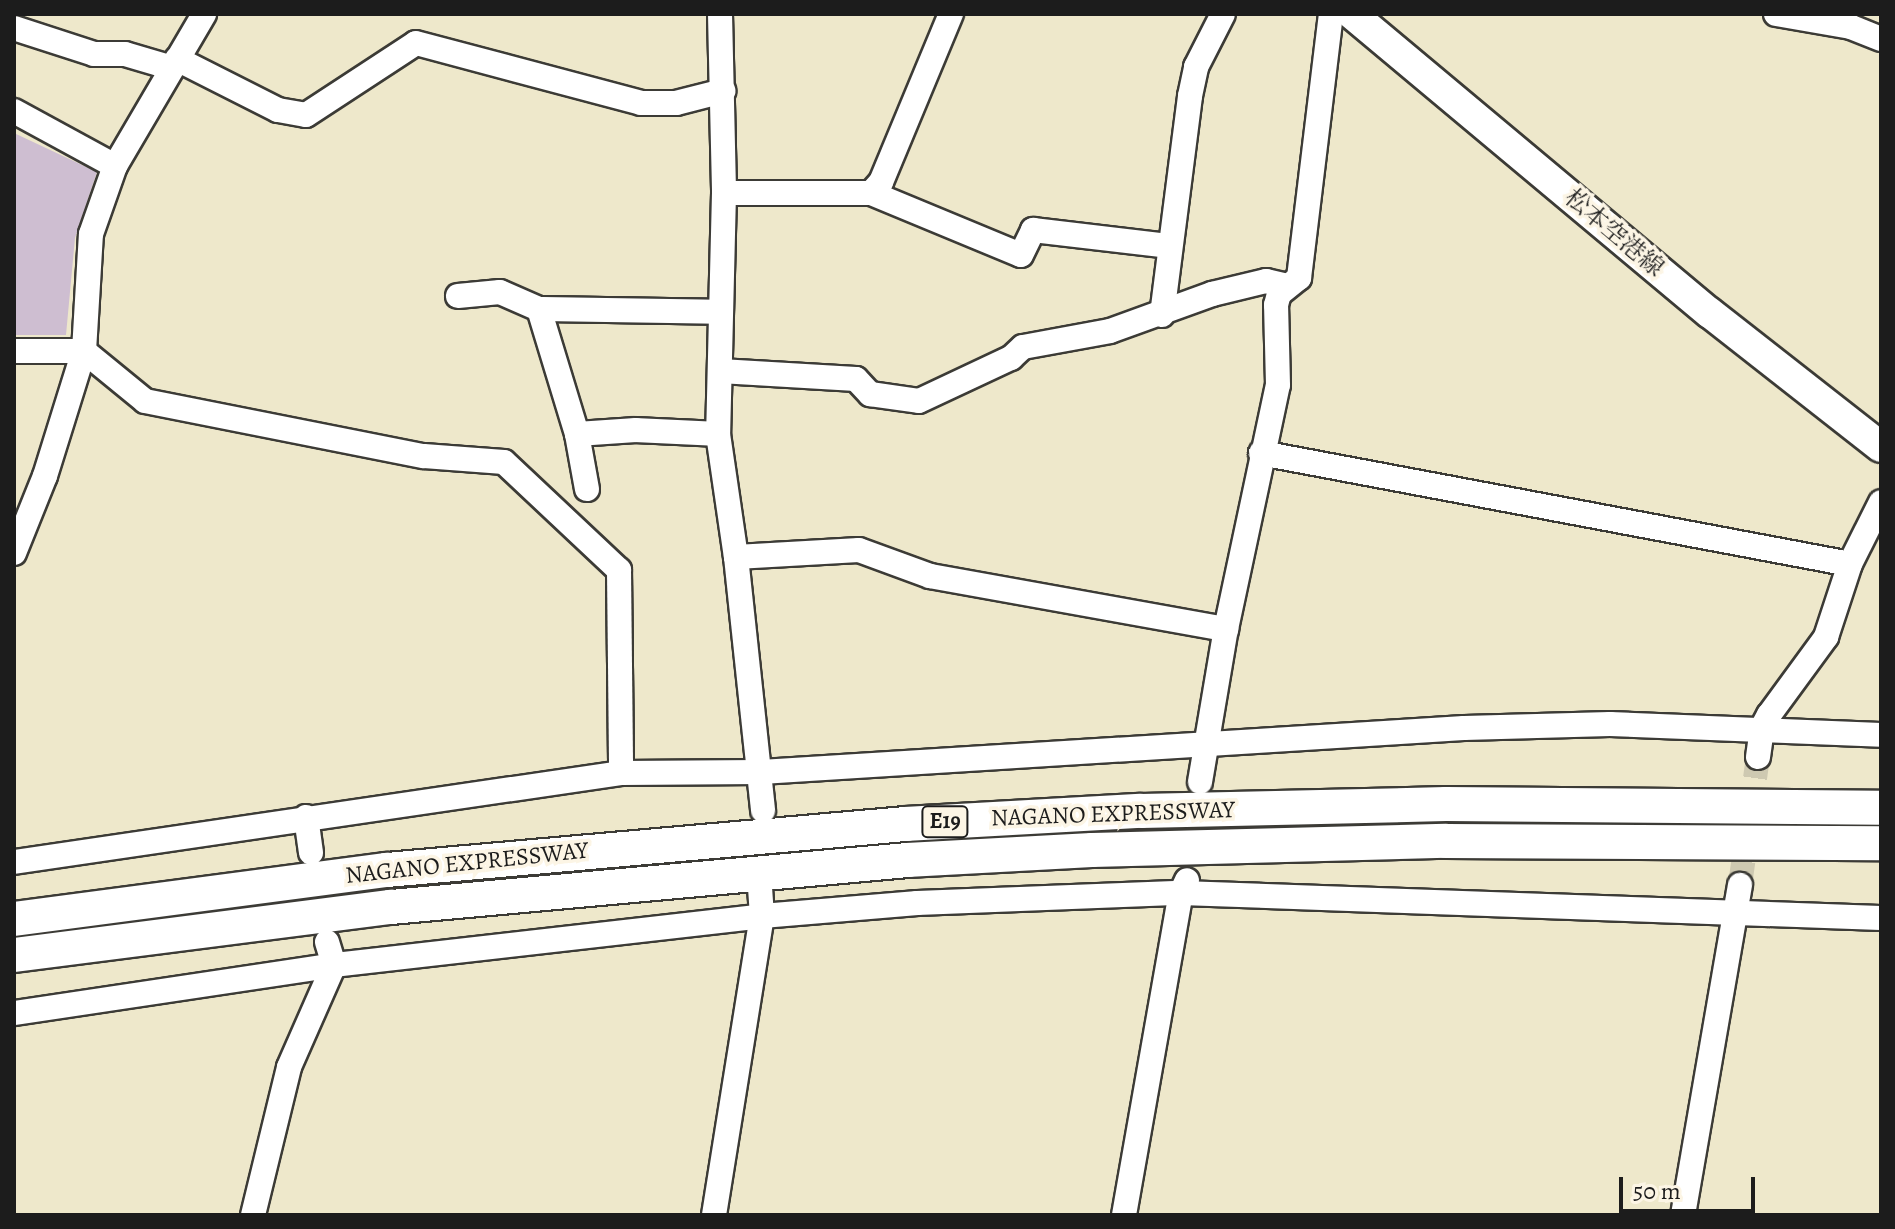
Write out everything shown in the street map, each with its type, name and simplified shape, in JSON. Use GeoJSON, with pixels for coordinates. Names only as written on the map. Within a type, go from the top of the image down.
{"type":"FeatureCollection","features":[{"type":"Feature","properties":{"kind":"highway","name":"NAGANO EXPRESSWAY"},"geometry":{"type":"LineString","coordinates":[[14,919],[387,870],[905,824],[1141,811],[1446,804],[1881,808]]}},
{"type":"Feature","properties":{"kind":"highway","name":"NAGANO EXPRESSWAY"},"geometry":{"type":"LineString","coordinates":[[14,955],[391,907],[907,860],[1092,850],[1446,841],[1881,843]]}},
{"type":"Feature","properties":{"kind":"main road","name":"松本空港線"},"geometry":{"type":"LineString","coordinates":[[1352,14],[1710,313],[1881,447]]}},
{"type":"Feature","properties":{"kind":"street"},"geometry":{"type":"LineString","coordinates":[[14,553],[45,476],[84,351],[91,234],[115,166],[204,14]]}},
{"type":"Feature","properties":{"kind":"street"},"geometry":{"type":"LineString","coordinates":[[720,14],[724,193],[718,434],[736,557],[763,811]]}},
{"type":"Feature","properties":{"kind":"street"},"geometry":{"type":"LineString","coordinates":[[871,193],[881,182],[951,14]]}},
{"type":"Feature","properties":{"kind":"street"},"geometry":{"type":"LineString","coordinates":[[1162,315],[1196,67],[1223,14]]}},
{"type":"Feature","properties":{"kind":"street"},"geometry":{"type":"LineString","coordinates":[[1200,782],[1226,629],[1261,453],[1278,385],[1276,305],[1279,294],[1299,278],[1331,14]]}},
{"type":"Feature","properties":{"kind":"street"},"geometry":{"type":"LineString","coordinates":[[1776,14],[1853,21],[1881,39]]}},
{"type":"Feature","properties":{"kind":"street"},"geometry":{"type":"LineString","coordinates":[[14,28],[94,54],[125,54],[173,63],[278,110],[306,115],[416,43],[641,103],[676,103],[723,91]]}},
{"type":"Feature","properties":{"kind":"street"},"geometry":{"type":"LineString","coordinates":[[14,111],[115,166]]}},
{"type":"Feature","properties":{"kind":"street"},"geometry":{"type":"LineString","coordinates":[[724,193],[871,193],[1021,255],[1033,230],[1170,246]]}},
{"type":"Feature","properties":{"kind":"street"},"geometry":{"type":"LineString","coordinates":[[720,371],[856,379],[870,394],[919,401],[1011,358],[1023,347],[1110,331],[1162,315],[1212,294],[1266,281],[1287,286]]}},
{"type":"Feature","properties":{"kind":"street"},"geometry":{"type":"LineString","coordinates":[[458,296],[500,292],[539,309],[721,312]]}},
{"type":"Feature","properties":{"kind":"street"},"geometry":{"type":"LineString","coordinates":[[539,309],[577,434],[587,489]]}},
{"type":"Feature","properties":{"kind":"street"},"geometry":{"type":"LineString","coordinates":[[14,351],[84,351],[145,401],[424,456],[504,462],[619,570],[621,773]]}},
{"type":"Feature","properties":{"kind":"street"},"geometry":{"type":"LineString","coordinates":[[577,434],[636,430],[718,434]]}},
{"type":"Feature","properties":{"kind":"street"},"geometry":{"type":"LineString","coordinates":[[1261,453],[1850,564]]}},
{"type":"Feature","properties":{"kind":"street"},"geometry":{"type":"LineString","coordinates":[[1758,757],[1762,728],[1826,637],[1850,564],[1881,502]]}},
{"type":"Feature","properties":{"kind":"street"},"geometry":{"type":"LineString","coordinates":[[736,557],[859,550],[930,576],[1226,629]]}},
{"type":"Feature","properties":{"kind":"street"},"geometry":{"type":"LineString","coordinates":[[14,862],[621,773],[761,772],[1206,742],[1610,724],[1881,735]]}},
{"type":"Feature","properties":{"kind":"street"},"geometry":{"type":"LineString","coordinates":[[306,817],[311,853]]}},
{"type":"Feature","properties":{"kind":"street"},"geometry":{"type":"LineString","coordinates":[[1124,1215],[1185,885]]}},
{"type":"Feature","properties":{"kind":"street"},"geometry":{"type":"LineString","coordinates":[[14,1013],[330,954],[917,903],[1185,885],[1735,915],[1881,918]]}},
{"type":"Feature","properties":{"kind":"street"},"geometry":{"type":"LineString","coordinates":[[1683,1215],[1740,885]]}},
{"type":"Feature","properties":{"kind":"street"},"geometry":{"type":"LineString","coordinates":[[714,1215],[762,916],[760,889]]}},
{"type":"Feature","properties":{"kind":"street"},"geometry":{"type":"LineString","coordinates":[[253,1215],[289,1067],[330,954]]}},
{"type":"Feature","properties":{"kind":"shaded area"},"geometry":{"type":"Polygon","coordinates":[[[14,133],[97,172],[75,238],[66,335],[14,335],[14,133]]]}},
{"type":"Feature","properties":{"kind":"tunnel"},"geometry":{"type":"LineString","coordinates":[[1740,885],[1758,757]]}}]}
